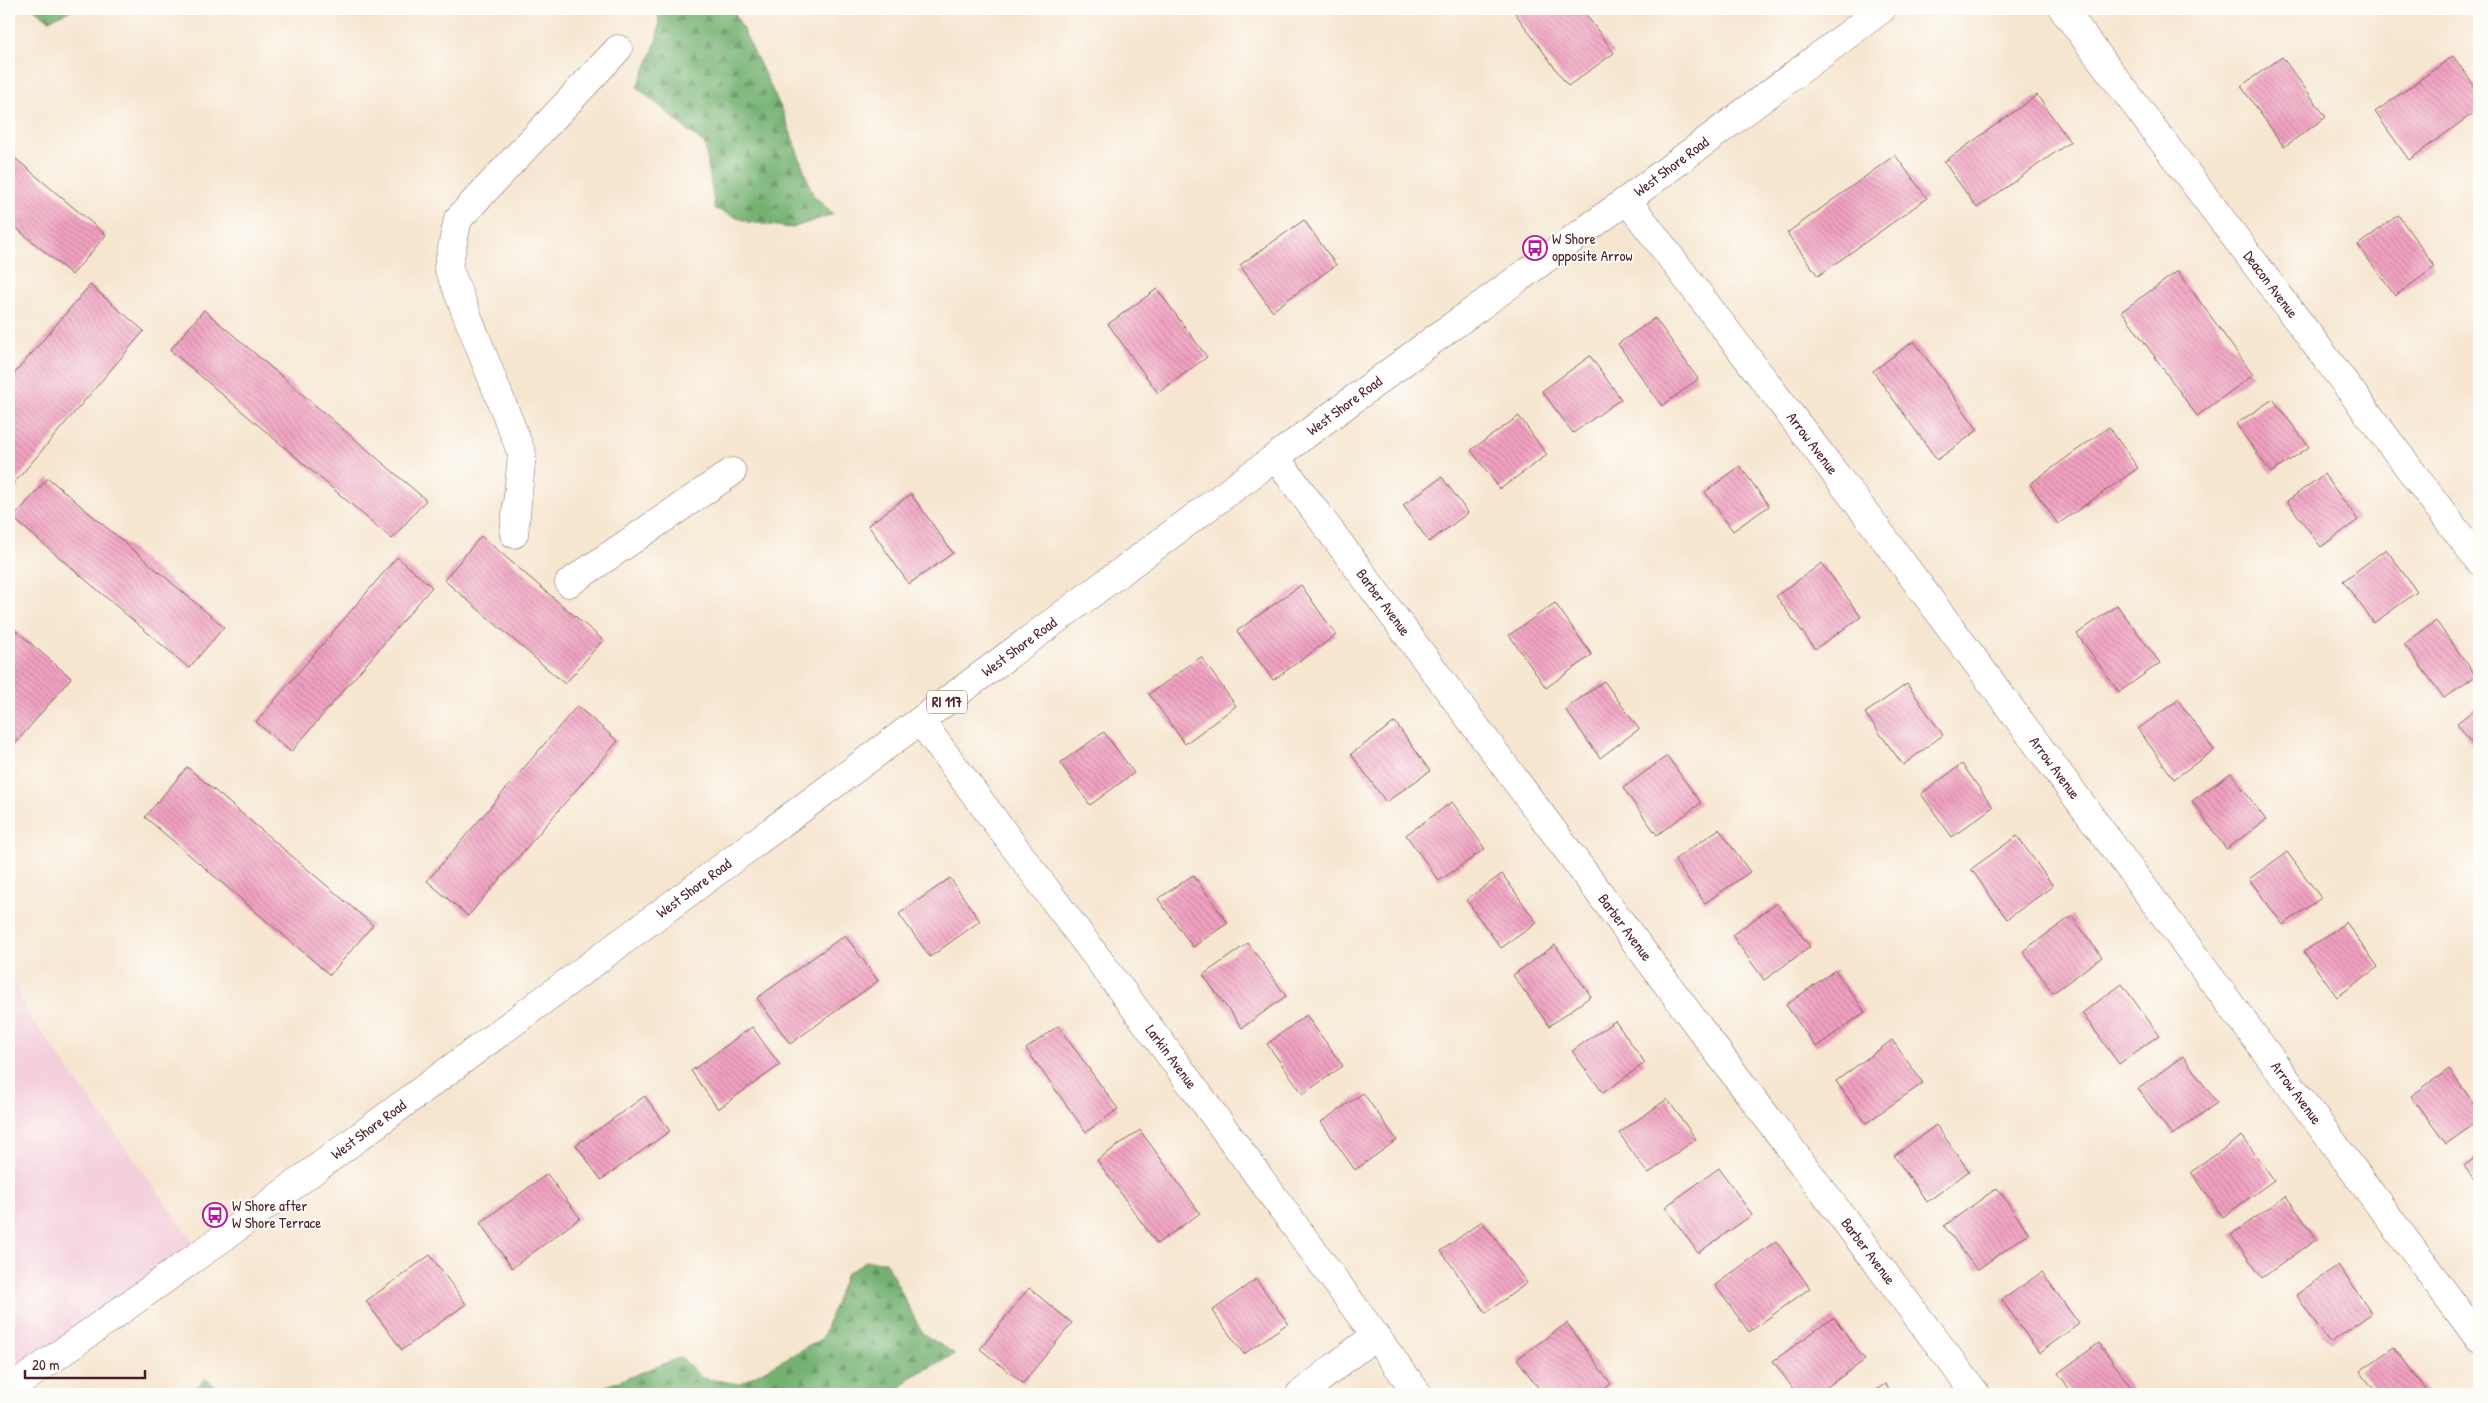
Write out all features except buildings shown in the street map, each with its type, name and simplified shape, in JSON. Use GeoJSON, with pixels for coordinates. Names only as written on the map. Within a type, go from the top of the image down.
{"type":"FeatureCollection","features":[{"type":"Feature","properties":{"kind":"street","name":"West Shore Road"},"geometry":{"type":"LineString","coordinates":[[9,1390],[224,1237],[548,995],[921,722],[1436,338],[1627,200],[1882,9]]}},
{"type":"Feature","properties":{"kind":"street","name":"Deacon Avenue"},"geometry":{"type":"LineString","coordinates":[[2063,9],[2479,561]]}},
{"type":"Feature","properties":{"kind":"street"},"geometry":{"type":"LineString","coordinates":[[514,534],[522,454],[448,267],[458,219],[618,49]]}},
{"type":"Feature","properties":{"kind":"street","name":"Arrow Avenue"},"geometry":{"type":"LineString","coordinates":[[1627,200],[1875,526],[2479,1339]]}},
{"type":"Feature","properties":{"kind":"street","name":"Barber Avenue"},"geometry":{"type":"LineString","coordinates":[[1276,458],[1722,1058],[1976,1394]]}},
{"type":"Feature","properties":{"kind":"street"},"geometry":{"type":"LineString","coordinates":[[569,583],[732,472]]}},
{"type":"Feature","properties":{"kind":"street","name":"Larkin Avenue"},"geometry":{"type":"LineString","coordinates":[[921,722],[1169,1054],[1418,1394]]}},
{"type":"Feature","properties":{"kind":"street"},"geometry":{"type":"LineString","coordinates":[[1300,1394],[1322,1379],[1355,1349],[1375,1337]]}},
{"type":"Feature","properties":{"kind":"shaded area"},"geometry":{"type":"Polygon","coordinates":[[[9,978],[15,983],[28,1014],[201,1252],[9,1394],[9,978]]]}},
{"type":"Feature","properties":{"kind":"green space"},"geometry":{"type":"Polygon","coordinates":[[[34,9],[74,9],[49,20],[34,9]]]}},
{"type":"Feature","properties":{"kind":"green space"},"geometry":{"type":"Polygon","coordinates":[[[655,9],[733,9],[783,112],[813,195],[833,214],[792,228],[748,222],[715,209],[705,145],[637,87],[650,59],[657,36],[659,26],[655,9]]]}},
{"type":"Feature","properties":{"kind":"green space"},"geometry":{"type":"Polygon","coordinates":[[[866,1261],[886,1262],[922,1333],[955,1354],[909,1378],[896,1394],[586,1394],[681,1357],[702,1378],[739,1384],[822,1339],[846,1274],[866,1261]]]}},
{"type":"Feature","properties":{"kind":"green space"},"geometry":{"type":"Polygon","coordinates":[[[205,1379],[228,1394],[198,1394],[197,1387],[205,1379]]]}},
{"type":"Feature","properties":{"kind":"place","name":"W Shore opposite Arrow"},"geometry":{"type":"Point","coordinates":[1535,248]}},
{"type":"Feature","properties":{"kind":"place","name":"W Shore after W Shore Terrace"},"geometry":{"type":"Point","coordinates":[215,1215]}}]}
